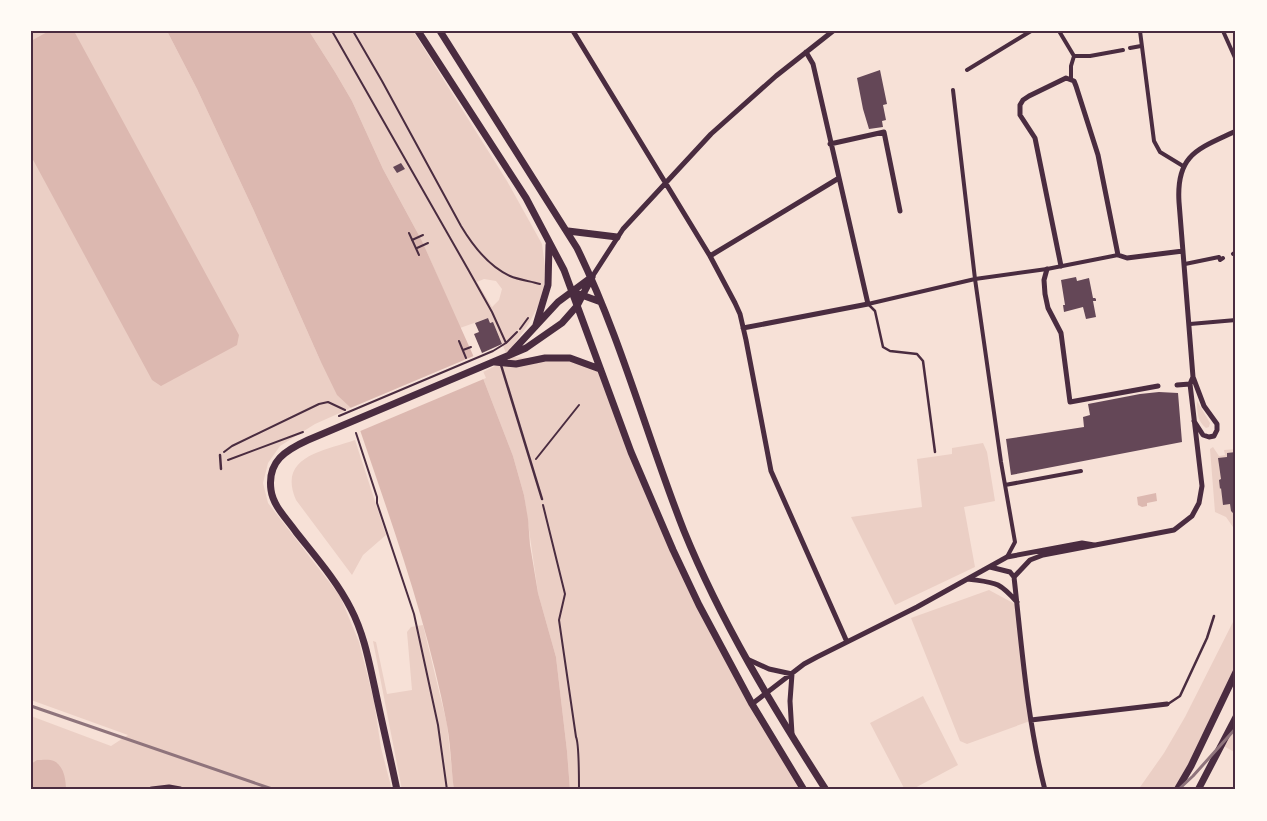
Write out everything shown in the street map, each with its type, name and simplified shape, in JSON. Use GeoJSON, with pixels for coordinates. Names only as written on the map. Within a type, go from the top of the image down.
{"type":"FeatureCollection","features":[{"type":"Feature","properties":{"kind":"main road"},"geometry":{"type":"LineString","coordinates":[[418,31],[526,198],[564,270],[631,452],[673,550],[699,605],[752,704],[804,790]]}},
{"type":"Feature","properties":{"kind":"main road"},"geometry":{"type":"LineString","coordinates":[[440,31],[568,231],[592,277],[659,467],[685,533],[714,597],[767,694],[826,790]]}},
{"type":"Feature","properties":{"kind":"main road"},"geometry":{"type":"LineString","coordinates":[[568,231],[617,237]]}},
{"type":"Feature","properties":{"kind":"main road"},"geometry":{"type":"LineString","coordinates":[[535,326],[548,285],[549,242]]}},
{"type":"Feature","properties":{"kind":"main road"},"geometry":{"type":"LineString","coordinates":[[397,790],[370,664],[356,618],[332,578],[280,510],[272,493],[272,473],[278,459],[288,450],[307,440],[497,362],[510,354],[558,302],[592,277]]}},
{"type":"Feature","properties":{"kind":"main road"},"geometry":{"type":"LineString","coordinates":[[510,354],[515,354],[539,340],[562,323],[577,306],[592,277]]}},
{"type":"Feature","properties":{"kind":"main road"},"geometry":{"type":"LineString","coordinates":[[572,292],[601,302]]}},
{"type":"Feature","properties":{"kind":"main road"},"geometry":{"type":"LineString","coordinates":[[497,362],[516,364],[545,358],[570,358],[600,369]]}},
{"type":"Feature","properties":{"kind":"main road"},"geometry":{"type":"LineString","coordinates":[[1177,790],[1191,766],[1236,672]]}},
{"type":"Feature","properties":{"kind":"main road"},"geometry":{"type":"LineString","coordinates":[[1198,790],[1236,717]]}},
{"type":"Feature","properties":{"kind":"main road"},"geometry":{"type":"LineString","coordinates":[[152,790],[169,788],[180,790]]}},
{"type":"Feature","properties":{"kind":"street"},"geometry":{"type":"LineString","coordinates":[[572,31],[710,256],[740,314],[771,471],[847,642]]}},
{"type":"Feature","properties":{"kind":"street"},"geometry":{"type":"LineString","coordinates":[[592,277],[617,237],[711,134],[752,96],[833,31]]}},
{"type":"Feature","properties":{"kind":"street"},"geometry":{"type":"LineString","coordinates":[[967,70],[1031,31]]}},
{"type":"Feature","properties":{"kind":"street"},"geometry":{"type":"LineString","coordinates":[[1058,31],[1074,56],[1071,66],[1071,79],[1076,86],[1098,155],[1118,254]]}},
{"type":"Feature","properties":{"kind":"street"},"geometry":{"type":"LineString","coordinates":[[1140,31],[1154,142],[1160,152],[1183,166]]}},
{"type":"Feature","properties":{"kind":"street"},"geometry":{"type":"LineString","coordinates":[[1223,31],[1236,60]]}},
{"type":"Feature","properties":{"kind":"street"},"geometry":{"type":"LineString","coordinates":[[1130,48],[1141,46]]}},
{"type":"Feature","properties":{"kind":"street"},"geometry":{"type":"LineString","coordinates":[[1074,56],[1090,56],[1123,50]]}},
{"type":"Feature","properties":{"kind":"street"},"geometry":{"type":"LineString","coordinates":[[806,52],[812,64],[868,304]]}},
{"type":"Feature","properties":{"kind":"street"},"geometry":{"type":"LineString","coordinates":[[1061,266],[1035,138],[1023,120],[1019,109],[1023,100],[1029,96],[1061,79],[1071,79]]}},
{"type":"Feature","properties":{"kind":"street"},"geometry":{"type":"LineString","coordinates":[[953,90],[975,279],[1015,542],[1007,557]]}},
{"type":"Feature","properties":{"kind":"street"},"geometry":{"type":"LineString","coordinates":[[1194,421],[1203,435],[1208,437],[1214,436],[1217,424],[1204,406],[1194,377],[1178,188],[1183,166],[1190,156],[1201,148],[1236,131]]}},
{"type":"Feature","properties":{"kind":"street"},"geometry":{"type":"LineString","coordinates":[[830,144],[884,132],[900,211]]}},
{"type":"Feature","properties":{"kind":"street"},"geometry":{"type":"LineString","coordinates":[[710,256],[839,178]]}},
{"type":"Feature","properties":{"kind":"street"},"geometry":{"type":"LineString","coordinates":[[743,328],[868,304],[975,279],[1047,269],[1118,254],[1128,258],[1183,251]]}},
{"type":"Feature","properties":{"kind":"street"},"geometry":{"type":"LineString","coordinates":[[1185,264],[1219,257],[1220,260],[1223,258]]}},
{"type":"Feature","properties":{"kind":"street"},"geometry":{"type":"LineString","coordinates":[[1047,269],[1044,280],[1045,294],[1048,308],[1061,332],[1070,402],[1158,386]]}},
{"type":"Feature","properties":{"kind":"street"},"geometry":{"type":"LineString","coordinates":[[1190,324],[1236,320]]}},
{"type":"Feature","properties":{"kind":"street"},"geometry":{"type":"LineString","coordinates":[[1014,577],[1030,560],[1043,555],[1174,530],[1192,516],[1199,503],[1202,486],[1190,384],[1194,377]]}},
{"type":"Feature","properties":{"kind":"street"},"geometry":{"type":"LineString","coordinates":[[1177,385],[1190,384]]}},
{"type":"Feature","properties":{"kind":"street"},"geometry":{"type":"LineString","coordinates":[[1005,485],[1081,471]]}},
{"type":"Feature","properties":{"kind":"street"},"geometry":{"type":"LineString","coordinates":[[752,704],[817,657],[917,608],[1007,557],[1082,542],[1094,545]]}},
{"type":"Feature","properties":{"kind":"street"},"geometry":{"type":"LineString","coordinates":[[990,567],[1010,572],[1014,577],[1036,756],[1045,790]]}},
{"type":"Feature","properties":{"kind":"street"},"geometry":{"type":"LineString","coordinates":[[968,579],[996,584],[1004,588],[1017,602]]}},
{"type":"Feature","properties":{"kind":"street"},"geometry":{"type":"LineString","coordinates":[[747,658],[769,670],[792,674]]}},
{"type":"Feature","properties":{"kind":"street"},"geometry":{"type":"LineString","coordinates":[[792,674],[790,701],[792,737]]}},
{"type":"Feature","properties":{"kind":"street"},"geometry":{"type":"LineString","coordinates":[[1031,720],[1167,704]]}},
{"type":"Feature","properties":{"kind":"lane"},"geometry":{"type":"LineString","coordinates":[[868,304],[875,311],[883,347],[890,351],[917,354],[923,361],[935,452]]}},
{"type":"Feature","properties":{"kind":"lane"},"geometry":{"type":"LineString","coordinates":[[497,362],[542,499]]}},
{"type":"Feature","properties":{"kind":"lane"},"geometry":{"type":"LineString","coordinates":[[220,455],[221,469]]}},
{"type":"Feature","properties":{"kind":"lane"},"geometry":{"type":"LineString","coordinates":[[1167,704],[1180,696],[1214,616]]}},
{"type":"Feature","properties":{"kind":"path"},"geometry":{"type":"LineString","coordinates":[[332,31],[492,312],[506,343]]}},
{"type":"Feature","properties":{"kind":"path"},"geometry":{"type":"LineString","coordinates":[[353,31],[468,238],[478,251],[510,276],[540,284],[540,290]]}},
{"type":"Feature","properties":{"kind":"path"},"geometry":{"type":"LineString","coordinates":[[408,233],[419,255]]}},
{"type":"Feature","properties":{"kind":"path"},"geometry":{"type":"LineString","coordinates":[[412,240],[423,235]]}},
{"type":"Feature","properties":{"kind":"path"},"geometry":{"type":"LineString","coordinates":[[416,248],[428,243]]}},
{"type":"Feature","properties":{"kind":"path"},"geometry":{"type":"LineString","coordinates":[[334,418],[480,357],[506,343],[521,328],[530,315]]}},
{"type":"Feature","properties":{"kind":"path"},"geometry":{"type":"LineString","coordinates":[[459,341],[466,358]]}},
{"type":"Feature","properties":{"kind":"path"},"geometry":{"type":"LineString","coordinates":[[463,350],[471,347]]}},
{"type":"Feature","properties":{"kind":"path"},"geometry":{"type":"LineString","coordinates":[[220,455],[232,446],[319,404],[328,402],[345,410]]}},
{"type":"Feature","properties":{"kind":"path"},"geometry":{"type":"LineString","coordinates":[[532,464],[579,404]]}},
{"type":"Feature","properties":{"kind":"path"},"geometry":{"type":"LineString","coordinates":[[221,469],[228,460],[234,457],[304,431]]}},
{"type":"Feature","properties":{"kind":"path"},"geometry":{"type":"LineString","coordinates":[[356,433],[414,614],[438,725],[447,790]]}},
{"type":"Feature","properties":{"kind":"path"},"geometry":{"type":"LineString","coordinates":[[542,499],[565,594],[559,620],[576,737],[579,743],[577,753],[579,790]]}},
{"type":"Feature","properties":{"kind":"shaded area"},"geometry":{"type":"Polygon","coordinates":[[[31,31],[167,31],[197,89],[254,211],[320,360],[351,408],[315,424],[280,446],[268,463],[263,483],[268,503],[340,596],[359,642],[374,701],[381,748],[392,790],[31,790],[31,716],[111,746],[128,735],[31,700],[31,31]]]}},
{"type":"Feature","properties":{"kind":"shaded area"},"geometry":{"type":"Polygon","coordinates":[[[49,31],[74,31],[239,335],[237,345],[161,386],[152,380],[31,156],[31,41],[49,31]]]}},
{"type":"Feature","properties":{"kind":"shaded area"},"geometry":{"type":"Polygon","coordinates":[[[167,31],[309,31],[352,101],[383,169],[422,241],[481,373],[513,456],[524,495],[538,593],[556,657],[570,790],[454,790],[447,725],[430,650],[409,576],[360,430],[351,408],[337,395],[320,360],[254,211],[197,89],[167,31]]]}},
{"type":"Feature","properties":{"kind":"shaded area"},"geometry":{"type":"Polygon","coordinates":[[[309,31],[413,31],[507,181],[542,244],[545,266],[544,286],[538,306],[528,325],[506,353],[493,322],[491,323],[488,318],[460,328],[422,241],[383,169],[352,101],[309,31]],[[484,279],[477,282],[492,307],[499,300],[502,289],[496,281],[484,279]]]}},
{"type":"Feature","properties":{"kind":"shaded area"},"geometry":{"type":"Polygon","coordinates":[[[513,357],[571,361],[599,371],[699,606],[802,790],[570,790],[556,657],[538,593],[524,495],[513,456],[481,373],[513,357]]]}},
{"type":"Feature","properties":{"kind":"shaded area"},"geometry":{"type":"Polygon","coordinates":[[[1197,401],[1210,423],[1209,427],[1206,428],[1199,419],[1197,401]]]}},
{"type":"Feature","properties":{"kind":"shaded area"},"geometry":{"type":"Polygon","coordinates":[[[355,440],[386,535],[363,555],[352,575],[296,500],[292,485],[293,474],[298,465],[307,458],[318,452],[355,440]]]}},
{"type":"Feature","properties":{"kind":"shaded area"},"geometry":{"type":"Polygon","coordinates":[[[983,443],[987,452],[995,501],[964,507],[975,567],[895,605],[851,517],[922,507],[917,459],[952,454],[952,448],[983,443]]]}},
{"type":"Feature","properties":{"kind":"shaded area"},"geometry":{"type":"Polygon","coordinates":[[[1213,447],[1219,456],[1225,455],[1224,450],[1236,449],[1235,530],[1226,517],[1215,512],[1210,449],[1213,447]]]}},
{"type":"Feature","properties":{"kind":"shaded area"},"geometry":{"type":"Polygon","coordinates":[[[1156,493],[1157,501],[1147,503],[1147,506],[1142,507],[1138,505],[1137,497],[1156,493]]]}},
{"type":"Feature","properties":{"kind":"shaded area"},"geometry":{"type":"Polygon","coordinates":[[[989,590],[1015,604],[1030,721],[967,744],[960,741],[911,618],[989,590]]]}},
{"type":"Feature","properties":{"kind":"shaded area"},"geometry":{"type":"Polygon","coordinates":[[[1236,616],[1236,671],[1176,790],[1138,790],[1164,753],[1185,717],[1236,616]]]}},
{"type":"Feature","properties":{"kind":"shaded area"},"geometry":{"type":"Polygon","coordinates":[[[423,625],[447,724],[454,790],[402,790],[373,641],[376,642],[387,694],[412,690],[407,632],[411,627],[423,625]]]}},
{"type":"Feature","properties":{"kind":"shaded area"},"geometry":{"type":"Polygon","coordinates":[[[923,696],[958,765],[911,790],[905,790],[870,723],[923,696]]]}},
{"type":"Feature","properties":{"kind":"shaded area"},"geometry":{"type":"Polygon","coordinates":[[[1236,719],[1236,753],[1222,745],[1236,719]]]}},
{"type":"Feature","properties":{"kind":"shaded area"},"geometry":{"type":"Polygon","coordinates":[[[37,760],[54,761],[60,766],[66,782],[66,790],[31,790],[31,764],[37,760]]]}},
{"type":"Feature","properties":{"kind":"pier"},"geometry":{"type":"Polygon","coordinates":[[[476,355],[486,378],[358,432],[348,409],[476,355]]]}},
{"type":"Feature","properties":{"kind":"building"},"geometry":{"type":"Polygon","coordinates":[[[880,70],[887,104],[883,105],[886,120],[882,121],[883,127],[869,129],[857,78],[880,70]]]}},
{"type":"Feature","properties":{"kind":"building"},"geometry":{"type":"Polygon","coordinates":[[[401,163],[405,169],[397,173],[393,167],[401,163]]]}},
{"type":"Feature","properties":{"kind":"building"},"geometry":{"type":"Polygon","coordinates":[[[1076,277],[1077,281],[1089,278],[1093,298],[1096,299],[1096,301],[1093,301],[1096,317],[1086,319],[1083,307],[1064,312],[1063,305],[1065,305],[1061,280],[1076,277]]]}},
{"type":"Feature","properties":{"kind":"building"},"geometry":{"type":"Polygon","coordinates":[[[488,318],[490,323],[493,322],[502,344],[482,353],[474,334],[479,332],[475,323],[488,318]]]}},
{"type":"Feature","properties":{"kind":"building"},"geometry":{"type":"Polygon","coordinates":[[[1159,392],[1178,393],[1182,442],[1011,475],[1006,439],[1084,427],[1083,417],[1090,415],[1088,404],[1159,392]]]}},
{"type":"Feature","properties":{"kind":"building"},"geometry":{"type":"Polygon","coordinates":[[[1236,452],[1236,514],[1234,514],[1231,511],[1230,504],[1223,505],[1218,458],[1227,457],[1227,453],[1236,452]]]}},
{"type":"Feature","properties":{"kind":"railway"},"geometry":{"type":"LineString","coordinates":[[31,706],[275,790]]}},
{"type":"Feature","properties":{"kind":"railway"},"geometry":{"type":"LineString","coordinates":[[1178,790],[1236,728]]}}]}
